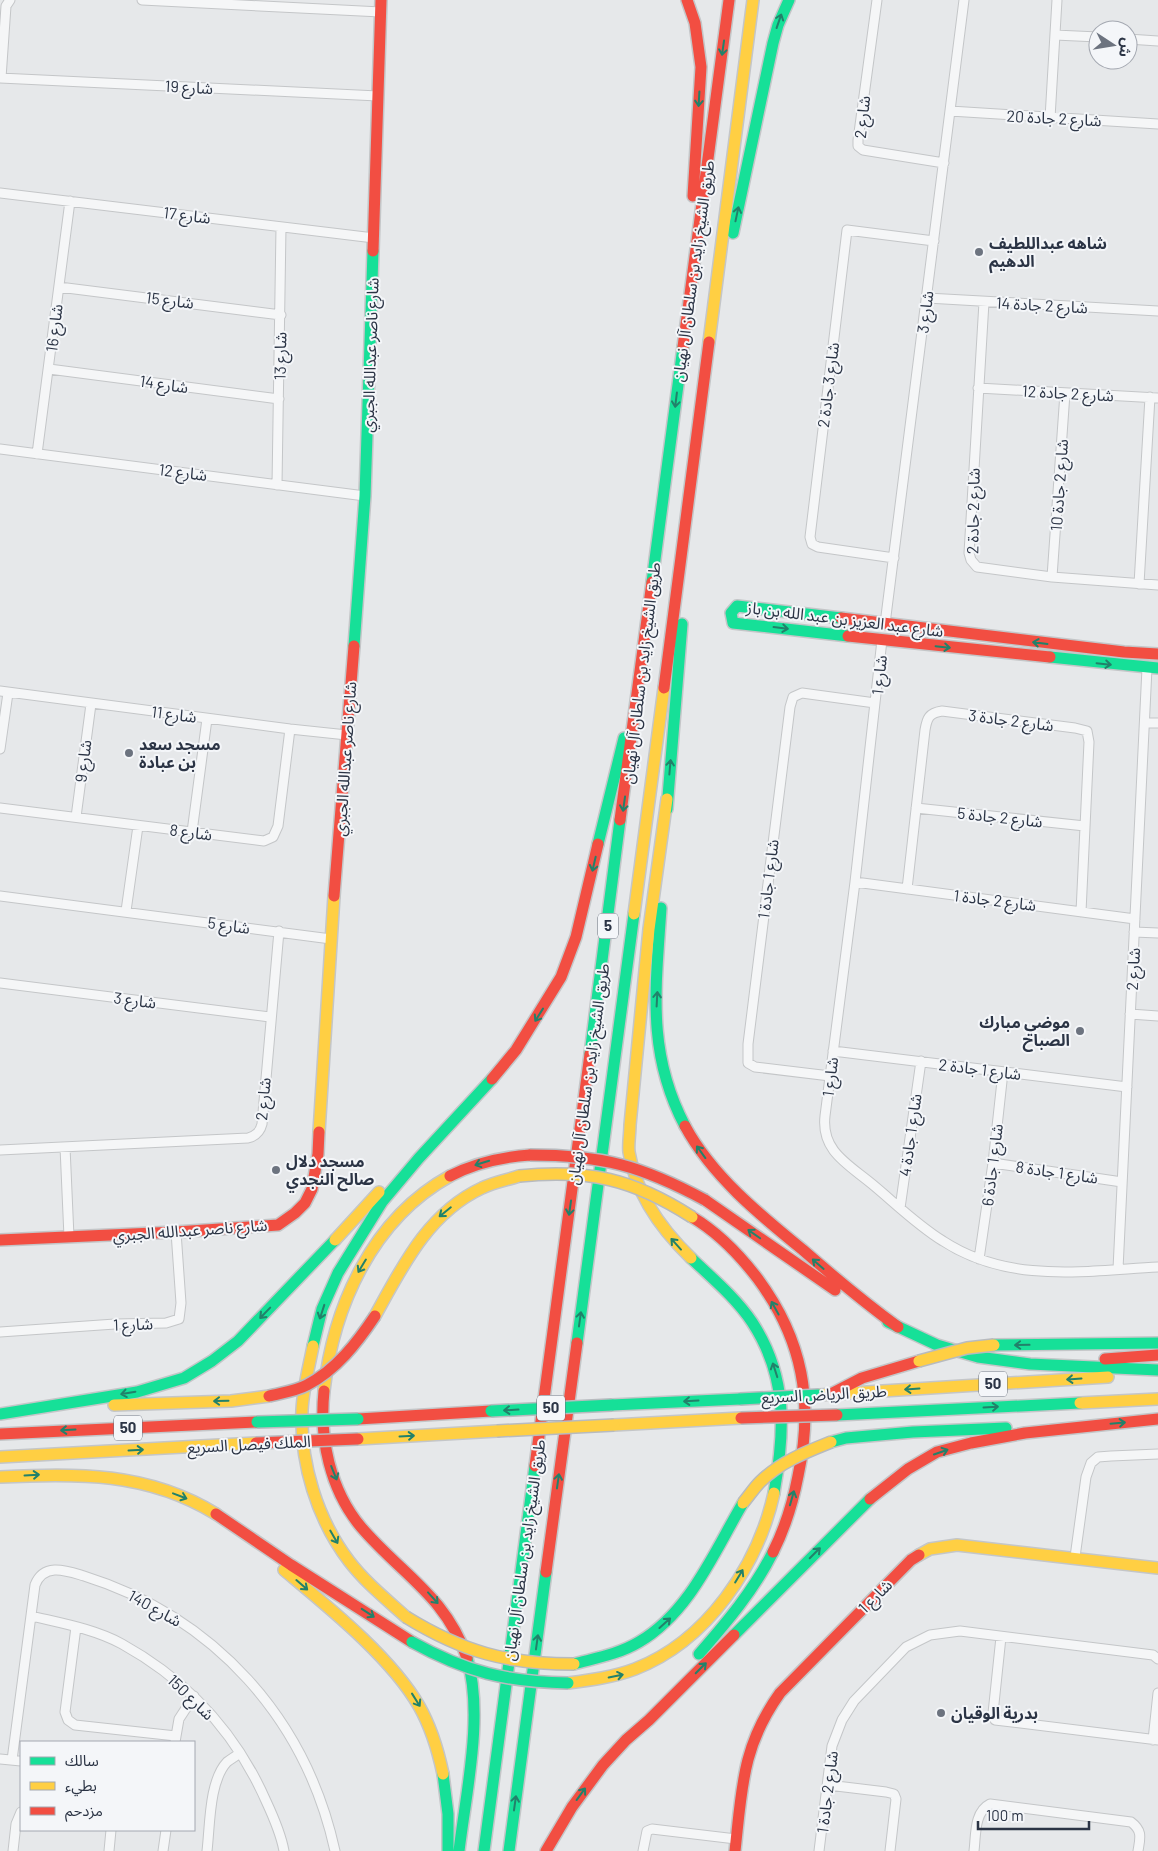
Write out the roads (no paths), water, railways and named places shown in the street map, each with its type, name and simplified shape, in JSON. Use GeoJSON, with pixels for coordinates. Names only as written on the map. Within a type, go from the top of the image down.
{"type":"FeatureCollection","features":[{"type":"Feature","properties":{"kind":"main road","name":"شارع ناصر عبدالله الجبري"},"geometry":{"type":"LineString","coordinates":[[0,1240],[278,1225],[296,1214],[312,1189],[318,1154],[365,496],[381,0]]}},
{"type":"Feature","properties":{"kind":"main road"},"geometry":{"type":"LineString","coordinates":[[684,341],[701,67],[695,23],[687,0]]}},
{"type":"Feature","properties":{"kind":"main road","name":"طريق الشيخ زايد بن سلطان آل نهيان"},"geometry":{"type":"LineString","coordinates":[[484,1851],[643,663],[729,0]]}},
{"type":"Feature","properties":{"kind":"main road","name":"طريق الشيخ زايد بن سلطان آل نهيان"},"geometry":{"type":"LineString","coordinates":[[508,1851],[682,551],[753,0]]}},
{"type":"Feature","properties":{"kind":"main road"},"geometry":{"type":"LineString","coordinates":[[708,347],[764,83],[778,25],[788,0]]}},
{"type":"Feature","properties":{"kind":"main road"},"geometry":{"type":"LineString","coordinates":[[682,551],[681,648],[667,799],[656,1009],[659,1049],[665,1081],[678,1113],[693,1141],[715,1170],[736,1191],[850,1291],[898,1327]]}},
{"type":"Feature","properties":{"kind":"main road","name":"شارع عبد العزيز بن عبد الله بن باز"},"geometry":{"type":"LineString","coordinates":[[1153,668],[733,623],[731,614],[736,606],[1124,652],[1158,654]]}},
{"type":"Feature","properties":{"kind":"main road"},"geometry":{"type":"LineString","coordinates":[[643,663],[576,938],[561,977],[516,1050],[382,1202],[338,1273],[322,1309],[306,1375],[302,1408],[302,1438],[307,1471],[317,1502],[330,1530],[348,1560],[367,1582],[406,1617],[450,1642],[474,1652],[523,1663],[574,1664],[625,1650],[647,1637],[669,1620],[686,1600],[743,1503],[760,1482],[782,1464],[807,1451],[846,1438],[914,1432],[1097,1424],[1158,1419]]}},
{"type":"Feature","properties":{"kind":"main road"},"geometry":{"type":"LineString","coordinates":[[0,1477],[78,1474],[157,1487],[189,1499],[226,1519],[290,1564],[412,1642],[452,1663],[487,1675],[513,1681],[568,1683],[622,1675],[648,1663],[685,1640],[710,1615],[734,1584],[756,1546],[765,1524],[775,1491],[782,1441],[782,1409],[778,1376],[768,1349],[755,1326],[738,1303],[678,1246],[651,1212],[634,1176],[629,1150],[649,929],[667,799]]}},
{"type":"Feature","properties":{"kind":"main road"},"geometry":{"type":"LineString","coordinates":[[0,1414],[137,1392],[184,1378],[212,1361],[238,1341],[310,1267],[421,1146],[516,1050]]}},
{"type":"Feature","properties":{"kind":"main road"},"geometry":{"type":"LineString","coordinates":[[459,1851],[475,1711],[474,1686],[468,1659],[458,1634],[446,1612],[426,1590],[362,1529],[346,1504],[328,1458],[323,1429],[323,1398],[328,1358],[336,1323],[347,1294],[373,1248],[389,1225],[412,1202],[438,1183],[487,1161],[530,1154],[567,1154],[603,1159],[630,1166],[673,1182],[705,1200],[856,1305],[938,1345],[978,1357],[1030,1364],[1158,1372]]}},
{"type":"Feature","properties":{"kind":"main road"},"geometry":{"type":"LineString","coordinates":[[0,1414],[152,1402],[239,1401],[269,1396],[306,1386],[336,1364],[357,1344],[421,1237],[441,1214],[480,1188],[519,1176],[566,1172],[600,1176],[620,1181],[658,1195],[713,1230],[754,1273],[776,1308],[792,1342],[802,1375],[806,1404],[804,1445],[795,1489],[784,1528],[768,1564],[747,1597],[723,1628],[650,1709],[579,1796],[546,1851]]}},
{"type":"Feature","properties":{"kind":"main road"},"geometry":{"type":"LineString","coordinates":[[824,1395],[856,1379],[967,1348],[994,1345],[1158,1344]]}},
{"type":"Feature","properties":{"kind":"main road"},"geometry":{"type":"LineString","coordinates":[[1030,1364],[1158,1355]]}},
{"type":"Feature","properties":{"kind":"main road","name":"طريق الرياض السريع"},"geometry":{"type":"LineString","coordinates":[[491,1411],[824,1395],[1158,1372]]}},
{"type":"Feature","properties":{"kind":"main road","name":"طريق الرياض السريع"},"geometry":{"type":"LineString","coordinates":[[497,1431],[1158,1399]]}},
{"type":"Feature","properties":{"kind":"main road","name":"الملك فيصل السريع"},"geometry":{"type":"LineString","coordinates":[[0,1434],[358,1419],[491,1411]]}},
{"type":"Feature","properties":{"kind":"main road"},"geometry":{"type":"LineString","coordinates":[[628,1738],[654,1715],[874,1495],[908,1469],[937,1452],[971,1443],[1025,1433],[1097,1424]]}},
{"type":"Feature","properties":{"kind":"main road","name":"الملك فيصل السريع"},"geometry":{"type":"LineString","coordinates":[[0,1457],[497,1431]]}},
{"type":"Feature","properties":{"kind":"main road"},"geometry":{"type":"LineString","coordinates":[[226,1519],[350,1628],[396,1672],[409,1689],[424,1714],[437,1748],[448,1806],[448,1851]]}},
{"type":"Feature","properties":{"kind":"main road","name":"شارع 1"},"geometry":{"type":"LineString","coordinates":[[735,1851],[748,1755],[754,1733],[765,1713],[780,1693],[911,1560],[930,1549],[957,1545],[1158,1568]]}},
{"type":"Feature","properties":{"kind":"main road"},"geometry":{"type":"LineString","coordinates":[[439,1851],[448,1806]]}},
{"type":"Feature","properties":{"kind":"street"},"geometry":{"type":"LineString","coordinates":[[0,78],[6,6],[10,0]]}},
{"type":"Feature","properties":{"kind":"street"},"geometry":{"type":"LineString","coordinates":[[142,0],[381,12]]}},
{"type":"Feature","properties":{"kind":"street","name":"شارع 2"},"geometry":{"type":"LineString","coordinates":[[877,0],[858,146],[863,150],[944,163]]}},
{"type":"Feature","properties":{"kind":"street","name":"شارع 3"},"geometry":{"type":"LineString","coordinates":[[885,624],[964,0]]}},
{"type":"Feature","properties":{"kind":"street"},"geometry":{"type":"LineString","coordinates":[[1050,118],[1057,0]]}},
{"type":"Feature","properties":{"kind":"street"},"geometry":{"type":"LineString","coordinates":[[1056,35],[1088,37]]}},
{"type":"Feature","properties":{"kind":"street"},"geometry":{"type":"LineString","coordinates":[[1138,39],[1158,40]]}},
{"type":"Feature","properties":{"kind":"street","name":"شارع 19"},"geometry":{"type":"LineString","coordinates":[[0,78],[378,96]]}},
{"type":"Feature","properties":{"kind":"street","name":"شارع 2 جادة 20"},"geometry":{"type":"LineString","coordinates":[[950,112],[1158,124]]}},
{"type":"Feature","properties":{"kind":"street","name":"شارع 17"},"geometry":{"type":"LineString","coordinates":[[0,193],[374,238]]}},
{"type":"Feature","properties":{"kind":"street","name":"شارع 16"},"geometry":{"type":"LineString","coordinates":[[37,454],[70,201]]}},
{"type":"Feature","properties":{"kind":"street","name":"شارع 13"},"geometry":{"type":"LineString","coordinates":[[277,484],[281,226]]}},
{"type":"Feature","properties":{"kind":"street","name":"شارع 3 جادة 2"},"geometry":{"type":"LineString","coordinates":[[894,558],[818,547],[812,544],[810,537],[847,230],[934,242]]}},
{"type":"Feature","properties":{"kind":"street","name":"شارع 15"},"geometry":{"type":"LineString","coordinates":[[59,287],[281,314]]}},
{"type":"Feature","properties":{"kind":"street","name":"شارع 2 جادة 14"},"geometry":{"type":"LineString","coordinates":[[926,298],[1158,312]]}},
{"type":"Feature","properties":{"kind":"street","name":"شارع 2 جادة 2"},"geometry":{"type":"LineString","coordinates":[[984,302],[969,553],[971,560],[977,567],[1052,577],[1158,585]]}},
{"type":"Feature","properties":{"kind":"street","name":"شارع 14"},"geometry":{"type":"LineString","coordinates":[[48,369],[279,399]]}},
{"type":"Feature","properties":{"kind":"street","name":"شارع 2 جادة 12"},"geometry":{"type":"LineString","coordinates":[[978,388],[1154,397]]}},
{"type":"Feature","properties":{"kind":"street","name":"شارع 2 جادة 10"},"geometry":{"type":"LineString","coordinates":[[1052,577],[1066,393]]}},
{"type":"Feature","properties":{"kind":"street"},"geometry":{"type":"LineString","coordinates":[[1139,584],[1154,397]]}},
{"type":"Feature","properties":{"kind":"street","name":"شارع 12"},"geometry":{"type":"LineString","coordinates":[[0,449],[365,496]]}},
{"type":"Feature","properties":{"kind":"street","name":"شارع 1"},"geometry":{"type":"LineString","coordinates":[[882,640],[824,1122],[827,1141],[840,1158],[942,1241],[978,1259],[1007,1267],[1041,1272],[1158,1267]]}},
{"type":"Feature","properties":{"kind":"street","name":"شارع 2"},"geometry":{"type":"LineString","coordinates":[[1118,1269],[1145,722],[1153,668]]}},
{"type":"Feature","properties":{"kind":"street"},"geometry":{"type":"LineString","coordinates":[[0,748],[4,692]]}},
{"type":"Feature","properties":{"kind":"street","name":"شارع 11"},"geometry":{"type":"LineString","coordinates":[[4,692],[347,735]]}},
{"type":"Feature","properties":{"kind":"street","name":"شارع 1 جادة 1"},"geometry":{"type":"LineString","coordinates":[[830,1076],[756,1067],[748,1063],[748,1044],[764,909],[790,707],[793,697],[802,693],[875,703]]}},
{"type":"Feature","properties":{"kind":"street","name":"شارع 9"},"geometry":{"type":"LineString","coordinates":[[76,817],[91,704]]}},
{"type":"Feature","properties":{"kind":"street","name":"شارع 2 جادة 3"},"geometry":{"type":"LineString","coordinates":[[907,889],[926,722],[933,713],[942,711],[1075,728],[1087,731],[1090,742],[1081,912]]}},
{"type":"Feature","properties":{"kind":"street"},"geometry":{"type":"LineString","coordinates":[[192,832],[208,718]]}},
{"type":"Feature","properties":{"kind":"street"},"geometry":{"type":"LineString","coordinates":[[1145,722],[1158,723]]}},
{"type":"Feature","properties":{"kind":"street","name":"شارع 8"},"geometry":{"type":"LineString","coordinates":[[0,808],[264,841],[274,837],[278,826],[290,729]]}},
{"type":"Feature","properties":{"kind":"street","name":"شارع 2 جادة 5"},"geometry":{"type":"LineString","coordinates":[[916,808],[1085,826]]}},
{"type":"Feature","properties":{"kind":"street"},"geometry":{"type":"LineString","coordinates":[[126,911],[138,826]]}},
{"type":"Feature","properties":{"kind":"street","name":"شارع 2 جادة 1"},"geometry":{"type":"LineString","coordinates":[[854,882],[1135,919]]}},
{"type":"Feature","properties":{"kind":"street","name":"شارع 5"},"geometry":{"type":"LineString","coordinates":[[0,896],[332,939]]}},
{"type":"Feature","properties":{"kind":"street","name":"شارع 2"},"geometry":{"type":"LineString","coordinates":[[0,1150],[248,1138],[255,1136],[260,1131],[262,1124],[279,931]]}},
{"type":"Feature","properties":{"kind":"street"},"geometry":{"type":"LineString","coordinates":[[1134,932],[1158,933]]}},
{"type":"Feature","properties":{"kind":"street","name":"شارع 3"},"geometry":{"type":"LineString","coordinates":[[0,983],[270,1017]]}},
{"type":"Feature","properties":{"kind":"street"},"geometry":{"type":"LineString","coordinates":[[1130,1014],[1158,1016]]}},
{"type":"Feature","properties":{"kind":"street","name":"شارع 1 جادة 2"},"geometry":{"type":"LineString","coordinates":[[833,1051],[1127,1087]]}},
{"type":"Feature","properties":{"kind":"street","name":"شارع 1 جادة 4"},"geometry":{"type":"LineString","coordinates":[[900,1208],[920,1062]]}},
{"type":"Feature","properties":{"kind":"street","name":"شارع 1 جادة 6"},"geometry":{"type":"LineString","coordinates":[[978,1259],[993,1163],[1003,1072]]}},
{"type":"Feature","properties":{"kind":"street"},"geometry":{"type":"LineString","coordinates":[[65,1147],[69,1237]]}},
{"type":"Feature","properties":{"kind":"street","name":"شارع 1 جادة 8"},"geometry":{"type":"LineString","coordinates":[[993,1163],[1122,1182]]}},
{"type":"Feature","properties":{"kind":"street","name":"شارع 1"},"geometry":{"type":"LineString","coordinates":[[0,1332],[115,1324],[166,1323],[179,1319],[181,1303],[176,1232]]}},
{"type":"Feature","properties":{"kind":"street"},"geometry":{"type":"LineString","coordinates":[[1075,1557],[1086,1476],[1091,1462],[1098,1457],[1158,1454]]}},
{"type":"Feature","properties":{"kind":"street","name":"شارع 140"},"geometry":{"type":"LineString","coordinates":[[16,1761],[31,1616],[37,1580],[46,1571],[59,1569],[96,1580],[128,1593],[167,1613],[202,1637],[229,1659],[253,1684],[293,1740],[319,1794],[336,1851]]}},
{"type":"Feature","properties":{"kind":"street","name":"شارع 150"},"geometry":{"type":"LineString","coordinates":[[31,1616],[76,1626],[120,1643],[163,1670],[194,1696],[227,1732],[255,1776],[272,1813],[284,1851]]}},
{"type":"Feature","properties":{"kind":"street"},"geometry":{"type":"LineString","coordinates":[[76,1626],[64,1712],[68,1720],[75,1725],[176,1739],[179,1719],[194,1696]]}},
{"type":"Feature","properties":{"kind":"street","name":"شارع 2 جادة 1"},"geometry":{"type":"LineString","coordinates":[[819,1851],[832,1746],[842,1720],[854,1701],[906,1647],[930,1635],[960,1631],[1153,1655],[1158,1659]]}},
{"type":"Feature","properties":{"kind":"street"},"geometry":{"type":"LineString","coordinates":[[1002,1637],[993,1713],[995,1720],[1156,1740],[1158,1693]]}},
{"type":"Feature","properties":{"kind":"street"},"geometry":{"type":"LineString","coordinates":[[207,1851],[215,1787],[220,1772],[228,1762],[240,1753]]}},
{"type":"Feature","properties":{"kind":"street"},"geometry":{"type":"LineString","coordinates":[[0,1759],[16,1761]]}},
{"type":"Feature","properties":{"kind":"street"},"geometry":{"type":"LineString","coordinates":[[828,1785],[894,1794],[896,1799],[890,1851]]}},
{"type":"Feature","properties":{"kind":"street"},"geometry":{"type":"LineString","coordinates":[[974,1851],[979,1814],[984,1807],[990,1804],[1131,1822],[1138,1828],[1140,1834],[1138,1851]]}},
{"type":"Feature","properties":{"kind":"street"},"geometry":{"type":"LineString","coordinates":[[13,1851],[16,1824],[20,1814]]}},
{"type":"Feature","properties":{"kind":"street"},"geometry":{"type":"LineString","coordinates":[[643,1851],[647,1831],[652,1829],[736,1839]]}},
{"type":"Feature","properties":{"kind":"street"},"geometry":{"type":"LineString","coordinates":[[109,1851],[112,1831]]}},
{"type":"Feature","properties":{"kind":"street"},"geometry":{"type":"LineString","coordinates":[[163,1851],[166,1831]]}},
{"type":"Feature","properties":{"kind":"place","name":"شاهه عبداللطيف الدهيم"},"geometry":{"type":"Point","coordinates":[979,252]}},
{"type":"Feature","properties":{"kind":"place","name":"مسجد سعد بن عبادة"},"geometry":{"type":"Point","coordinates":[129,753]}},
{"type":"Feature","properties":{"kind":"place","name":"موضي مبارك الصباح"},"geometry":{"type":"Point","coordinates":[1080,1031]}},
{"type":"Feature","properties":{"kind":"place","name":"مسجد دلال صالح النجدي"},"geometry":{"type":"Point","coordinates":[276,1170]}},
{"type":"Feature","properties":{"kind":"place","name":"بدرية الوقيان"},"geometry":{"type":"Point","coordinates":[941,1713]}}]}
